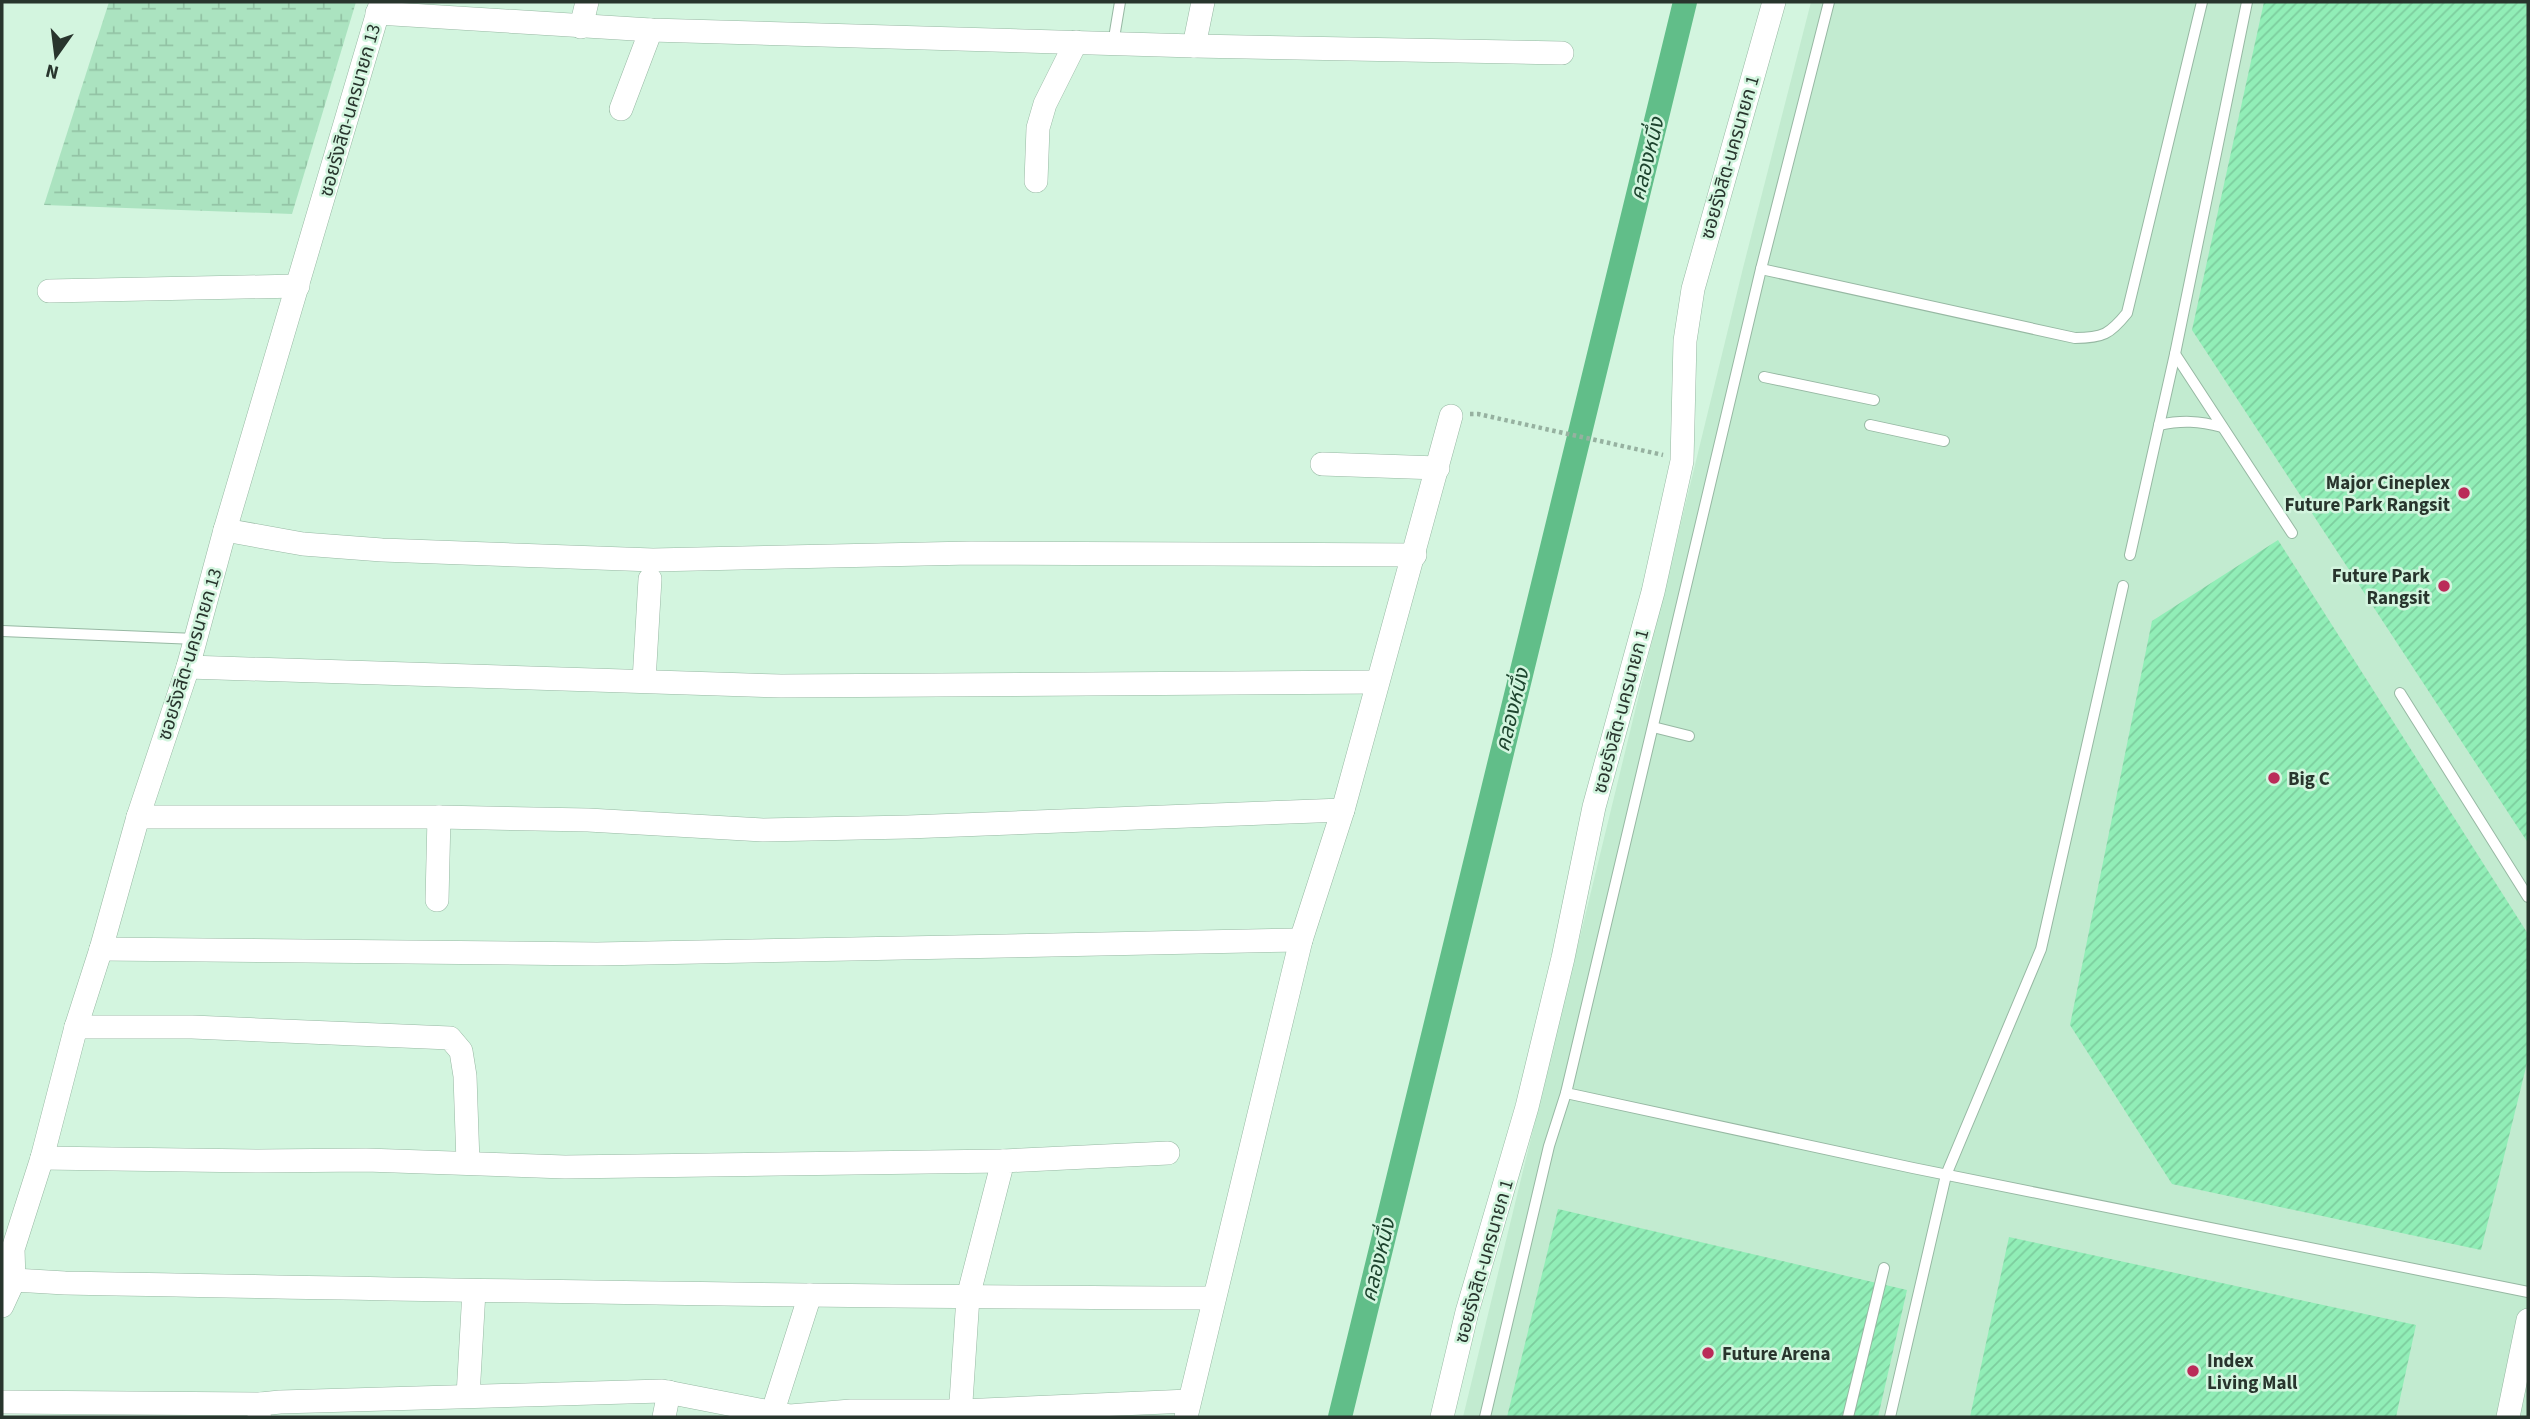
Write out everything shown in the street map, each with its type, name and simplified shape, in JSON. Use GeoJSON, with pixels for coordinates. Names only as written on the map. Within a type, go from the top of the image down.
{"type":"FeatureCollection","features":[{"type":"Feature","properties":{"kind":"street"},"geometry":{"type":"LineString","coordinates":[[580,27],[587,2]]}},
{"type":"Feature","properties":{"kind":"street"},"geometry":{"type":"LineString","coordinates":[[1194,46],[1203,2]]}},
{"type":"Feature","properties":{"kind":"street","name":"ซอยรังสิต-นครนายก 1"},"geometry":{"type":"LineString","coordinates":[[1442,1417],[1467,1312],[1527,1107],[1563,958],[1594,807],[1653,592],[1682,461],[1685,341],[1693,289],[1774,2]]}},
{"type":"Feature","properties":{"kind":"street"},"geometry":{"type":"LineString","coordinates":[[379,7],[580,27],[651,30],[1113,44],[1562,53]]}},
{"type":"Feature","properties":{"kind":"street","name":"ซอยรังสิต-นครนายก 13"},"geometry":{"type":"LineString","coordinates":[[2,1306],[14,1280],[13,1249],[42,1158],[76,1027],[138,817],[188,667],[225,530],[379,7]]}},
{"type":"Feature","properties":{"kind":"street"},"geometry":{"type":"LineString","coordinates":[[621,109],[651,30]]}},
{"type":"Feature","properties":{"kind":"street"},"geometry":{"type":"LineString","coordinates":[[1036,181],[1038,128],[1045,104],[1076,42]]}},
{"type":"Feature","properties":{"kind":"street"},"geometry":{"type":"LineString","coordinates":[[49,291],[298,286]]}},
{"type":"Feature","properties":{"kind":"street"},"geometry":{"type":"LineString","coordinates":[[2,1402],[260,1411],[468,1396],[669,1392],[772,1416],[851,1411],[960,1414],[1187,1409],[1301,940],[1343,810],[1451,416]]}},
{"type":"Feature","properties":{"kind":"street"},"geometry":{"type":"LineString","coordinates":[[1322,464],[1438,468]]}},
{"type":"Feature","properties":{"kind":"street"},"geometry":{"type":"LineString","coordinates":[[225,530],[303,544],[382,550],[653,560],[971,553],[1415,555]]}},
{"type":"Feature","properties":{"kind":"street"},"geometry":{"type":"LineString","coordinates":[[644,681],[650,579]]}},
{"type":"Feature","properties":{"kind":"street"},"geometry":{"type":"LineString","coordinates":[[188,667],[780,686],[1377,682]]}},
{"type":"Feature","properties":{"kind":"street"},"geometry":{"type":"LineString","coordinates":[[138,817],[588,820],[763,830],[1343,810]]}},
{"type":"Feature","properties":{"kind":"street"},"geometry":{"type":"LineString","coordinates":[[437,900],[439,817]]}},
{"type":"Feature","properties":{"kind":"street"},"geometry":{"type":"LineString","coordinates":[[101,949],[597,954],[1301,940]]}},
{"type":"Feature","properties":{"kind":"street"},"geometry":{"type":"LineString","coordinates":[[76,1027],[206,1027],[450,1038],[461,1051],[465,1076],[468,1163]]}},
{"type":"Feature","properties":{"kind":"street"},"geometry":{"type":"LineString","coordinates":[[42,1158],[366,1160],[565,1167],[1003,1161],[1168,1153]]}},
{"type":"Feature","properties":{"kind":"street"},"geometry":{"type":"LineString","coordinates":[[960,1414],[968,1297],[1003,1161]]}},
{"type":"Feature","properties":{"kind":"street"},"geometry":{"type":"LineString","coordinates":[[14,1280],[474,1291],[1214,1298]]}},
{"type":"Feature","properties":{"kind":"street"},"geometry":{"type":"LineString","coordinates":[[468,1396],[474,1291]]}},
{"type":"Feature","properties":{"kind":"street"},"geometry":{"type":"LineString","coordinates":[[772,1416],[810,1296]]}},
{"type":"Feature","properties":{"kind":"street"},"geometry":{"type":"LineString","coordinates":[[2508,1417],[2528,1320]]}},
{"type":"Feature","properties":{"kind":"street"},"geometry":{"type":"LineString","coordinates":[[664,1417],[669,1392]]}},
{"type":"Feature","properties":{"kind":"lane"},"geometry":{"type":"LineString","coordinates":[[1113,44],[1120,2]]}},
{"type":"Feature","properties":{"kind":"lane"},"geometry":{"type":"LineString","coordinates":[[1485,1417],[1549,1146],[1566,1093],[1761,269],[1829,2]]}},
{"type":"Feature","properties":{"kind":"lane"},"geometry":{"type":"LineString","coordinates":[[1761,269],[2075,338],[2089,338],[2113,331],[2127,313],[2202,2]]}},
{"type":"Feature","properties":{"kind":"lane"},"geometry":{"type":"LineString","coordinates":[[2130,555],[2248,2]]}},
{"type":"Feature","properties":{"kind":"lane"},"geometry":{"type":"LineString","coordinates":[[2175,354],[2292,533]]}},
{"type":"Feature","properties":{"kind":"lane"},"geometry":{"type":"LineString","coordinates":[[1764,377],[1874,400]]}},
{"type":"Feature","properties":{"kind":"lane"},"geometry":{"type":"LineString","coordinates":[[2159,425],[2183,420],[2222,427]]}},
{"type":"Feature","properties":{"kind":"lane"},"geometry":{"type":"LineString","coordinates":[[1870,425],[1944,441]]}},
{"type":"Feature","properties":{"kind":"lane"},"geometry":{"type":"LineString","coordinates":[[1890,1417],[1946,1175],[2041,949],[2123,586]]}},
{"type":"Feature","properties":{"kind":"lane"},"geometry":{"type":"LineString","coordinates":[[2,631],[196,639]]}},
{"type":"Feature","properties":{"kind":"lane"},"geometry":{"type":"LineString","coordinates":[[2400,693],[2528,897]]}},
{"type":"Feature","properties":{"kind":"lane"},"geometry":{"type":"LineString","coordinates":[[1653,727],[1689,736]]}},
{"type":"Feature","properties":{"kind":"lane"},"geometry":{"type":"LineString","coordinates":[[1566,1093],[1946,1175],[2528,1292]]}},
{"type":"Feature","properties":{"kind":"lane"},"geometry":{"type":"LineString","coordinates":[[1848,1417],[1884,1268]]}},
{"type":"Feature","properties":{"kind":"path"},"geometry":{"type":"LineString","coordinates":[[1478,414],[1658,454]]}},
{"type":"Feature","properties":{"kind":"shaded area"},"geometry":{"type":"Polygon","coordinates":[[[1811,2],[2528,2],[2528,1417],[1463,1417],[1743,268],[1811,2]]]}},
{"type":"Feature","properties":{"kind":"green space"},"geometry":{"type":"Polygon","coordinates":[[[109,2],[356,2],[292,214],[44,205],[109,2]]]}},
{"type":"Feature","properties":{"kind":"building","name":"Future Park Rangsit"},"geometry":{"type":"Polygon","coordinates":[[[2264,2],[2528,2],[2528,843],[2192,330],[2264,2]]]}},
{"type":"Feature","properties":{"kind":"building","name":"Big C"},"geometry":{"type":"Polygon","coordinates":[[[2278,540],[2528,934],[2528,1059],[2481,1250],[2172,1184],[2070,1025],[2152,621],[2278,540]]]}},
{"type":"Feature","properties":{"kind":"building","name":"Future Arena"},"geometry":{"type":"Polygon","coordinates":[[[1558,1209],[1907,1290],[1878,1417],[1507,1417],[1558,1209]]]}},
{"type":"Feature","properties":{"kind":"building","name":"Index Living Mall"},"geometry":{"type":"Polygon","coordinates":[[[2009,1237],[2416,1325],[2396,1417],[1970,1417],[2009,1237]]]}},
{"type":"Feature","properties":{"kind":"waterway","name":"คลองหนึ่ง"},"geometry":{"type":"LineString","coordinates":[[1340,1417],[1685,2]]}},
{"type":"Feature","properties":{"kind":"place","name":"Major Cineplex Future Park Rangsit"},"geometry":{"type":"Point","coordinates":[2464,493]}},
{"type":"Feature","properties":{"kind":"place","name":"Future Park Rangsit"},"geometry":{"type":"Point","coordinates":[2444,586]}},
{"type":"Feature","properties":{"kind":"place","name":"Big C"},"geometry":{"type":"Point","coordinates":[2274,778]}},
{"type":"Feature","properties":{"kind":"place","name":"Future Arena"},"geometry":{"type":"Point","coordinates":[1708,1353]}},
{"type":"Feature","properties":{"kind":"place","name":"Index Living Mall"},"geometry":{"type":"Point","coordinates":[2193,1371]}}]}
